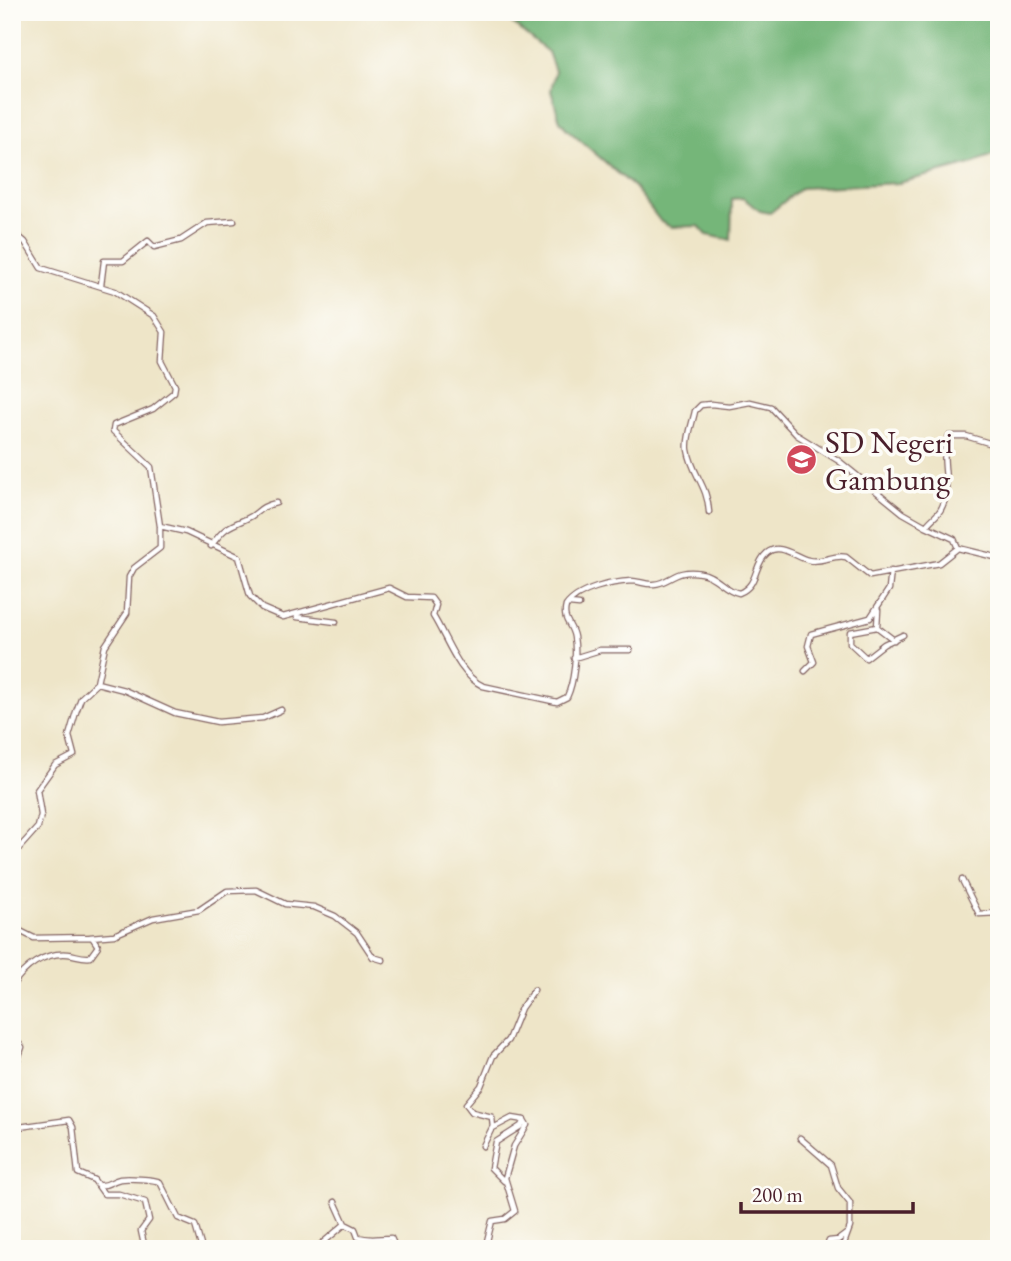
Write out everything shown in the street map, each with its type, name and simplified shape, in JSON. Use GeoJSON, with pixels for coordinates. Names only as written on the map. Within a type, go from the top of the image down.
{"type":"FeatureCollection","features":[{"type":"Feature","properties":{"kind":"street"},"geometry":{"type":"LineString","coordinates":[[101,285],[104,261],[123,261],[148,241],[154,247],[170,244],[211,222],[234,221]]}},
{"type":"Feature","properties":{"kind":"street"},"geometry":{"type":"LineString","coordinates":[[12,231],[24,242],[41,268],[115,291],[157,320],[164,335],[162,361],[175,389],[153,409],[114,425],[114,434],[137,451],[151,467],[160,526],[160,548],[134,568],[129,578],[127,613],[105,646],[97,683],[81,698],[76,712],[69,736],[74,755],[55,765],[37,790],[41,815],[38,827],[12,856]]}},
{"type":"Feature","properties":{"kind":"street"},"geometry":{"type":"LineString","coordinates":[[709,512],[708,493],[695,472],[687,448],[695,411],[706,404],[729,406],[750,402],[771,407],[797,435],[839,461],[903,513],[954,540],[957,548]]}},
{"type":"Feature","properties":{"kind":"street"},"geometry":{"type":"LineString","coordinates":[[927,524],[942,508],[947,469],[942,450],[949,436],[966,436],[999,446]]}},
{"type":"Feature","properties":{"kind":"street"},"geometry":{"type":"LineString","coordinates":[[211,546],[230,524],[247,519],[261,506],[276,503]]}},
{"type":"Feature","properties":{"kind":"street"},"geometry":{"type":"LineString","coordinates":[[160,526],[186,533],[239,557],[253,600],[262,608],[283,617],[305,616],[336,622]]}},
{"type":"Feature","properties":{"kind":"street"},"geometry":{"type":"LineString","coordinates":[[957,548],[999,558]]}},
{"type":"Feature","properties":{"kind":"street"},"geometry":{"type":"LineString","coordinates":[[283,617],[389,588],[407,597],[428,597],[435,602],[433,616],[473,681],[491,689],[557,702],[568,696],[574,658],[574,635],[564,617],[568,604],[598,588],[631,581],[654,584],[671,575],[691,571],[708,575],[739,593],[753,583],[767,554],[778,549],[814,561],[846,557],[870,576],[939,563],[957,548]]}},
{"type":"Feature","properties":{"kind":"street"},"geometry":{"type":"LineString","coordinates":[[877,627],[878,609],[892,580],[891,571]]}},
{"type":"Feature","properties":{"kind":"street"},"geometry":{"type":"LineString","coordinates":[[568,604],[579,606]]}},
{"type":"Feature","properties":{"kind":"street"},"geometry":{"type":"LineString","coordinates":[[806,671],[814,662],[807,646],[811,634],[839,624],[862,622],[878,609]]}},
{"type":"Feature","properties":{"kind":"street"},"geometry":{"type":"LineString","coordinates":[[877,627],[848,634],[850,643],[866,658],[902,635]]}},
{"type":"Feature","properties":{"kind":"street"},"geometry":{"type":"LineString","coordinates":[[877,627],[894,640]]}},
{"type":"Feature","properties":{"kind":"street"},"geometry":{"type":"LineString","coordinates":[[574,658],[600,650],[630,650]]}},
{"type":"Feature","properties":{"kind":"street"},"geometry":{"type":"LineString","coordinates":[[97,683],[124,690],[175,713],[218,722],[264,718],[281,710]]}},
{"type":"Feature","properties":{"kind":"street"},"geometry":{"type":"LineString","coordinates":[[962,880],[979,914],[999,913]]}},
{"type":"Feature","properties":{"kind":"street"},"geometry":{"type":"LineString","coordinates":[[12,927],[34,938],[114,935],[153,918],[199,910],[227,891],[256,890],[285,904],[314,907],[335,916],[357,933],[371,954],[383,960]]}},
{"type":"Feature","properties":{"kind":"street"},"geometry":{"type":"LineString","coordinates":[[12,986],[23,970],[50,956],[69,954],[90,957],[98,946],[90,937]]}},
{"type":"Feature","properties":{"kind":"street"},"geometry":{"type":"LineString","coordinates":[[483,1146],[492,1128],[492,1117],[472,1112],[467,1107],[467,1100],[481,1086],[493,1056],[508,1040],[521,1008],[534,990]]}},
{"type":"Feature","properties":{"kind":"street"},"geometry":{"type":"LineString","coordinates":[[12,1036],[22,1047],[12,1076]]}},
{"type":"Feature","properties":{"kind":"street"},"geometry":{"type":"LineString","coordinates":[[492,1128],[512,1118],[524,1120]]}},
{"type":"Feature","properties":{"kind":"street"},"geometry":{"type":"LineString","coordinates":[[12,1128],[69,1120],[73,1127],[76,1171],[94,1180],[104,1194],[119,1194],[145,1202],[149,1217],[141,1231],[145,1249]]}},
{"type":"Feature","properties":{"kind":"street"},"geometry":{"type":"LineString","coordinates":[[505,1181],[514,1146],[526,1128],[524,1120]]}},
{"type":"Feature","properties":{"kind":"street"},"geometry":{"type":"LineString","coordinates":[[485,1249],[492,1221],[505,1219],[516,1209],[505,1181],[491,1168],[496,1142],[521,1126],[524,1120]]}},
{"type":"Feature","properties":{"kind":"street"},"geometry":{"type":"LineString","coordinates":[[800,1138],[831,1164],[838,1188],[850,1203],[850,1227],[842,1249]]}},
{"type":"Feature","properties":{"kind":"street"},"geometry":{"type":"LineString","coordinates":[[97,1185],[106,1186],[123,1179],[151,1178],[160,1182],[178,1218],[195,1225],[202,1249]]}},
{"type":"Feature","properties":{"kind":"street"},"geometry":{"type":"LineString","coordinates":[[335,1202],[345,1224],[355,1229],[358,1237],[372,1241],[391,1238],[396,1249]]}},
{"type":"Feature","properties":{"kind":"street"},"geometry":{"type":"LineString","coordinates":[[319,1246],[345,1224]]}},
{"type":"Feature","properties":{"kind":"street"},"geometry":{"type":"LineString","coordinates":[[826,1249],[829,1241],[840,1240],[850,1227]]}},
{"type":"Feature","properties":{"kind":"street"},"geometry":{"type":"LineString","coordinates":[[343,1247],[351,1249]]}},
{"type":"Feature","properties":{"kind":"green space"},"geometry":{"type":"Polygon","coordinates":[[[503,12],[999,12],[999,152],[971,164],[899,183],[801,188],[770,213],[760,211],[743,198],[732,199],[731,240],[707,235],[699,226],[671,227],[661,222],[634,187],[560,121],[551,91],[555,71],[548,52],[503,16],[503,12]]]}},
{"type":"Feature","properties":{"kind":"place","name":"SD Negeri Gambung"},"geometry":{"type":"Point","coordinates":[802,460]}}]}
